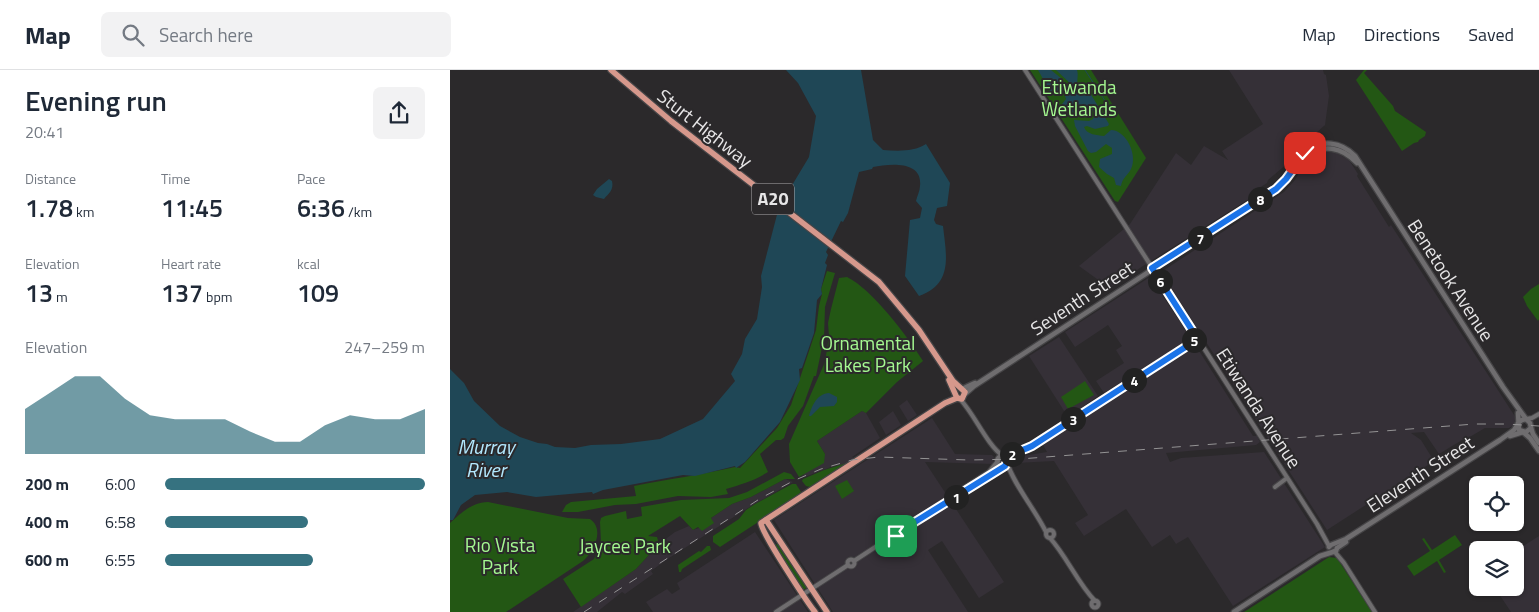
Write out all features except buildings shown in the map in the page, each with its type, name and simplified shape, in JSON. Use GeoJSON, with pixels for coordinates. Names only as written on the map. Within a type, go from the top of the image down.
{"type":"FeatureCollection","features":[{"type":"Feature","properties":{"kind":"highway","name":"Sturt Highway"},"geometry":{"type":"LineString","coordinates":[[611,70],[671,121],[851,260],[887,291],[915,327],[950,382],[960,394]]}},
{"type":"Feature","properties":{"kind":"highway","name":"Seventh Street"},"geometry":{"type":"LineString","coordinates":[[763,521],[960,394]]}},
{"type":"Feature","properties":{"kind":"highway"},"geometry":{"type":"LineString","coordinates":[[763,521],[812,588],[827,612]]}},
{"type":"Feature","properties":{"kind":"highway"},"geometry":{"type":"LineString","coordinates":[[763,521],[766,536],[802,595],[815,612]]}},
{"type":"Feature","properties":{"kind":"main road","name":"Seventh Street"},"geometry":{"type":"LineString","coordinates":[[960,394],[1144,272],[1276,189],[1296,165],[1313,151],[1334,146]]}},
{"type":"Feature","properties":{"kind":"main road","name":"Benetook Avenue"},"geometry":{"type":"LineString","coordinates":[[1334,146],[1348,155],[1362,168],[1516,407],[1526,419]]}},
{"type":"Feature","properties":{"kind":"main road","name":"Benetook Avenue"},"geometry":{"type":"LineString","coordinates":[[1516,407],[1519,416],[1518,424]]}},
{"type":"Feature","properties":{"kind":"main road"},"geometry":{"type":"LineString","coordinates":[[1539,443],[1532,434],[1530,421],[1522,420],[1518,424],[1519,430],[1530,437],[1539,451]]}},
{"type":"Feature","properties":{"kind":"main road","name":"Eleventh Street"},"geometry":{"type":"LineString","coordinates":[[1333,548],[1500,440],[1514,430],[1518,424]]}},
{"type":"Feature","properties":{"kind":"main road"},"geometry":{"type":"LineString","coordinates":[[1523,432],[1528,431],[1531,426]]}},
{"type":"Feature","properties":{"kind":"main road","name":"Eleventh Street"},"geometry":{"type":"LineString","coordinates":[[1234,612],[1512,435],[1523,432]]}},
{"type":"Feature","properties":{"kind":"street","name":"Etiwanda Avenue"},"geometry":{"type":"LineString","coordinates":[[1025,70],[1323,534],[1376,612]]}},
{"type":"Feature","properties":{"kind":"street"},"geometry":{"type":"LineString","coordinates":[[987,475],[1003,456],[1030,448],[1198,339]]}},
{"type":"Feature","properties":{"kind":"street"},"geometry":{"type":"LineString","coordinates":[[960,394],[995,449],[1007,462],[1010,472],[1040,520],[1048,531],[1053,532],[1052,536],[1093,602],[1098,602],[1097,607],[1100,612]]}},
{"type":"Feature","properties":{"kind":"street"},"geometry":{"type":"LineString","coordinates":[[1526,419],[1539,416]]}},
{"type":"Feature","properties":{"kind":"street"},"geometry":{"type":"LineString","coordinates":[[1531,426],[1533,421],[1539,416]]}},
{"type":"Feature","properties":{"kind":"street"},"geometry":{"type":"LineString","coordinates":[[995,449],[999,465],[1010,472]]}},
{"type":"Feature","properties":{"kind":"street"},"geometry":{"type":"LineString","coordinates":[[775,612],[848,565],[853,566],[854,561],[887,539],[888,534],[893,536],[930,512],[933,508],[1003,467],[1014,453]]}},
{"type":"Feature","properties":{"kind":"shaded area"},"geometry":{"type":"Polygon","coordinates":[[[1229,70],[1323,70],[1326,75],[1329,96],[1325,125],[1299,148],[1288,163],[1267,183],[1253,192],[1252,197],[1113,286],[1108,287],[1079,266],[1130,224],[1176,153],[1191,165],[1204,146],[1228,160],[1222,151],[1263,124],[1229,70]]]}},
{"type":"Feature","properties":{"kind":"shaded area"},"geometry":{"type":"Polygon","coordinates":[[[1319,152],[1335,152],[1349,160],[1389,227],[1391,225],[1516,418],[1513,426],[1509,428],[1485,428],[1439,454],[1424,432],[1411,433],[1421,440],[1434,461],[1327,530],[1161,272],[1284,192],[1295,180],[1304,164],[1319,152]]]}},
{"type":"Feature","properties":{"kind":"shaded area"},"geometry":{"type":"Polygon","coordinates":[[[1150,277],[1191,338],[1104,393],[1096,381],[1124,363],[1116,350],[1122,346],[1108,325],[1075,347],[1065,332],[1150,277]]]}},
{"type":"Feature","properties":{"kind":"shaded area"},"geometry":{"type":"Polygon","coordinates":[[[1059,337],[1098,396],[1068,417],[1029,356],[1059,337]]]}},
{"type":"Feature","properties":{"kind":"shaded area"},"geometry":{"type":"Polygon","coordinates":[[[1196,346],[1253,436],[1257,436],[1260,442],[1256,445],[1166,453],[1170,462],[1181,458],[1264,452],[1325,547],[1233,606],[1188,537],[1176,544],[1170,535],[1152,547],[1126,509],[1084,536],[1075,523],[1088,515],[1054,461],[1015,463],[1016,457],[1047,452],[1043,445],[1196,346]]]}},
{"type":"Feature","properties":{"kind":"shaded area"},"geometry":{"type":"Polygon","coordinates":[[[907,400],[917,415],[908,421],[899,406],[907,400]]]}},
{"type":"Feature","properties":{"kind":"shaded area"},"geometry":{"type":"Polygon","coordinates":[[[862,411],[866,413],[880,438],[852,457],[856,459],[848,464],[831,467],[802,478],[825,454],[817,441],[862,411]]]}},
{"type":"Feature","properties":{"kind":"shaded area"},"geometry":{"type":"Polygon","coordinates":[[[893,411],[901,425],[886,435],[879,422],[893,411]]]}},
{"type":"Feature","properties":{"kind":"shaded area"},"geometry":{"type":"Polygon","coordinates":[[[932,418],[955,454],[992,455],[994,457],[993,464],[925,462],[1004,582],[979,598],[942,541],[928,550],[968,612],[833,612],[774,520],[932,418]]]}},
{"type":"Feature","properties":{"kind":"shaded area"},"geometry":{"type":"Polygon","coordinates":[[[785,479],[793,482],[669,558],[651,571],[653,574],[625,594],[622,592],[597,612],[573,612],[636,569],[659,544],[675,532],[689,526],[693,530],[713,523],[711,518],[732,504],[751,497],[785,479]]]}},
{"type":"Feature","properties":{"kind":"shaded area"},"geometry":{"type":"Polygon","coordinates":[[[755,532],[808,612],[653,612],[646,602],[667,589],[672,594],[680,589],[677,583],[755,532]]]}},
{"type":"Feature","properties":{"kind":"shaded area"},"geometry":{"type":"Polygon","coordinates":[[[1539,536],[1539,612],[1511,612],[1500,596],[1524,596],[1524,545],[1539,536]]]}},
{"type":"Feature","properties":{"kind":"green space","name":"Etiwanda Wetlands"},"geometry":{"type":"Polygon","coordinates":[[[1030,70],[1091,70],[1146,158],[1118,202],[1115,201],[1030,70]]]}},
{"type":"Feature","properties":{"kind":"green space"},"geometry":{"type":"Polygon","coordinates":[[[1364,70],[1367,70],[1364,73],[1393,106],[1395,111],[1426,132],[1425,136],[1418,142],[1402,151],[1356,80],[1364,70]]]}},
{"type":"Feature","properties":{"kind":"green space"},"geometry":{"type":"Polygon","coordinates":[[[827,271],[835,273],[825,307],[824,338],[816,376],[814,376],[803,406],[788,426],[784,438],[776,440],[760,454],[768,472],[753,480],[726,489],[728,494],[711,497],[678,496],[578,512],[562,512],[566,505],[571,502],[636,496],[634,486],[735,467],[740,468],[777,428],[791,405],[816,330],[822,294],[821,289],[827,271]]]}},
{"type":"Feature","properties":{"kind":"green space","name":"Ornamental Lakes Park"},"geometry":{"type":"Polygon","coordinates":[[[847,277],[857,283],[878,303],[899,327],[923,361],[897,382],[866,413],[862,411],[817,441],[825,454],[824,463],[799,477],[790,462],[789,444],[825,362],[829,336],[828,323],[839,278],[847,277]]]}},
{"type":"Feature","properties":{"kind":"green space"},"geometry":{"type":"Polygon","coordinates":[[[1539,284],[1539,319],[1538,321],[1523,297],[1539,284]]]}},
{"type":"Feature","properties":{"kind":"green space"},"geometry":{"type":"Polygon","coordinates":[[[1085,381],[1094,395],[1068,409],[1061,397],[1085,381]]]}},
{"type":"Feature","properties":{"kind":"green space"},"geometry":{"type":"Polygon","coordinates":[[[847,463],[810,487],[806,486],[802,481],[824,470],[847,463]]]}},
{"type":"Feature","properties":{"kind":"green space","name":"Jaycee Park"},"geometry":{"type":"Polygon","coordinates":[[[784,472],[791,474],[795,479],[785,479],[751,497],[732,504],[711,518],[714,523],[702,531],[698,527],[693,530],[680,516],[648,536],[657,537],[659,544],[636,569],[581,607],[563,579],[594,559],[601,543],[601,518],[605,516],[626,511],[627,519],[642,516],[641,507],[681,500],[729,498],[747,492],[784,472]]]}},
{"type":"Feature","properties":{"kind":"green space"},"geometry":{"type":"Polygon","coordinates":[[[847,480],[854,491],[842,499],[835,486],[847,480]]]}},
{"type":"Feature","properties":{"kind":"green space"},"geometry":{"type":"Polygon","coordinates":[[[792,484],[796,484],[801,492],[792,500],[720,547],[713,542],[713,536],[739,519],[746,510],[792,484]]]}},
{"type":"Feature","properties":{"kind":"green space","name":"Rio Vista Park"},"geometry":{"type":"Polygon","coordinates":[[[488,502],[568,518],[590,519],[597,529],[594,546],[583,561],[506,612],[450,612],[450,523],[472,506],[488,502]]]}},
{"type":"Feature","properties":{"kind":"green space"},"geometry":{"type":"Polygon","coordinates":[[[1455,535],[1462,545],[1439,560],[1446,572],[1444,573],[1437,561],[1414,576],[1407,566],[1430,551],[1422,539],[1424,538],[1432,550],[1455,535]]]}},
{"type":"Feature","properties":{"kind":"green space"},"geometry":{"type":"Polygon","coordinates":[[[779,543],[808,587],[803,590],[774,546],[779,543]]]}},
{"type":"Feature","properties":{"kind":"green space"},"geometry":{"type":"Polygon","coordinates":[[[707,546],[710,546],[711,550],[679,572],[678,565],[699,551],[701,552],[707,546]]]}},
{"type":"Feature","properties":{"kind":"green space"},"geometry":{"type":"Polygon","coordinates":[[[1329,557],[1337,558],[1372,612],[1244,612],[1329,557]]]}},
{"type":"Feature","properties":{"kind":"water","name":"Murray River"},"geometry":{"type":"Polygon","coordinates":[[[786,70],[861,70],[873,140],[883,150],[911,150],[926,144],[950,183],[947,206],[937,208],[934,220],[936,224],[943,226],[946,257],[943,276],[938,284],[930,291],[919,296],[905,276],[910,220],[920,218],[922,208],[916,201],[920,186],[916,172],[904,166],[888,165],[873,167],[872,169],[859,172],[848,213],[843,222],[841,221],[826,252],[828,255],[821,289],[822,294],[817,300],[814,333],[802,368],[799,369],[800,380],[780,422],[745,462],[736,468],[735,466],[695,476],[683,475],[603,490],[593,494],[592,492],[536,497],[507,492],[475,495],[461,505],[453,520],[450,520],[450,369],[464,383],[474,401],[500,426],[520,437],[538,443],[555,447],[575,448],[660,439],[703,419],[735,381],[731,374],[742,354],[745,339],[757,319],[762,287],[761,276],[779,207],[809,157],[816,116],[798,83],[786,70]]]}},
{"type":"Feature","properties":{"kind":"water"},"geometry":{"type":"Polygon","coordinates":[[[1038,70],[1051,70],[1062,79],[1065,90],[1072,95],[1075,91],[1072,85],[1056,70],[1077,70],[1078,87],[1087,88],[1109,124],[1108,126],[1095,129],[1087,126],[1084,127],[1085,130],[1092,134],[1104,136],[1111,130],[1116,131],[1126,139],[1132,151],[1133,163],[1121,186],[1116,185],[1114,178],[1099,167],[1100,159],[1112,154],[1112,148],[1106,144],[1096,152],[1091,153],[1088,151],[1075,126],[1074,120],[1089,121],[1093,119],[1095,113],[1092,110],[1076,113],[1064,110],[1062,104],[1066,99],[1064,93],[1059,91],[1052,95],[1038,70]]]}},
{"type":"Feature","properties":{"kind":"water"},"geometry":{"type":"Polygon","coordinates":[[[609,179],[612,181],[611,191],[604,199],[593,195],[597,189],[609,179]]]}},
{"type":"Feature","properties":{"kind":"water"},"geometry":{"type":"Polygon","coordinates":[[[829,393],[837,397],[837,402],[834,406],[820,407],[809,416],[818,398],[829,393]]]}},
{"type":"Feature","properties":{"kind":"waterway"},"geometry":{"type":"LineString","coordinates":[[1085,70],[1111,110]]}},
{"type":"Feature","properties":{"kind":"railway"},"geometry":{"type":"LineString","coordinates":[[584,612],[761,498],[821,469],[852,460],[879,457],[969,460],[1020,459],[1475,424],[1539,426]]}},
{"type":"Feature","properties":{"kind":"route"},"geometry":{"type":"LineString","coordinates":[[896,536],[899,532],[930,512],[935,511],[999,468],[1005,466],[1009,457],[1014,453],[1025,450],[1045,438],[1197,338],[1152,268],[1276,189],[1286,179],[1305,153]]}}]}
